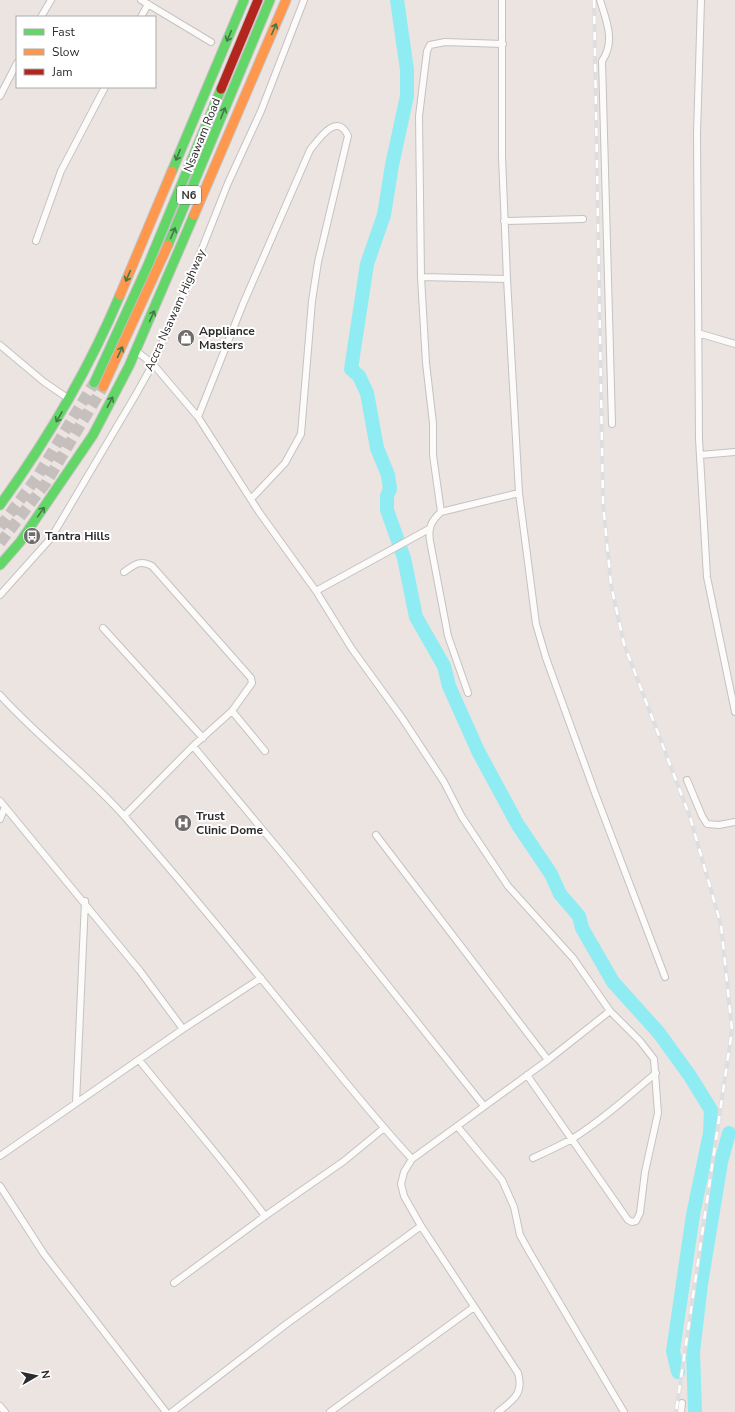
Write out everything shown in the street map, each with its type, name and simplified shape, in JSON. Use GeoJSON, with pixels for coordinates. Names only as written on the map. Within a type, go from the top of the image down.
{"type":"FeatureCollection","features":[{"type":"Feature","properties":{"kind":"main road"},"geometry":{"type":"LineString","coordinates":[[0,505],[24,472],[69,399],[118,300],[244,0]]}},
{"type":"Feature","properties":{"kind":"main road","name":"Nsawam Road"},"geometry":{"type":"LineString","coordinates":[[94,383],[148,265],[258,0]]}},
{"type":"Feature","properties":{"kind":"main road","name":"Nsawam Road"},"geometry":{"type":"LineString","coordinates":[[103,387],[139,310],[196,179],[270,0]]}},
{"type":"Feature","properties":{"kind":"main road"},"geometry":{"type":"LineString","coordinates":[[0,565],[20,542],[93,435],[136,351],[286,0]]}},
{"type":"Feature","properties":{"kind":"street"},"geometry":{"type":"LineString","coordinates":[[42,16],[51,0]]}},
{"type":"Feature","properties":{"kind":"street"},"geometry":{"type":"LineString","coordinates":[[141,0],[211,42]]}},
{"type":"Feature","properties":{"kind":"street","name":"Accra Nsawam Highway"},"geometry":{"type":"LineString","coordinates":[[0,595],[51,538],[136,396],[153,364],[188,284],[228,183],[261,111],[304,0]]}},
{"type":"Feature","properties":{"kind":"street"},"geometry":{"type":"LineString","coordinates":[[502,0],[502,156],[507,279],[520,493],[536,624],[546,658],[665,977]]}},
{"type":"Feature","properties":{"kind":"street"},"geometry":{"type":"LineString","coordinates":[[600,0],[608,22],[609,40],[607,55],[602,61],[612,424]]}},
{"type":"Feature","properties":{"kind":"street"},"geometry":{"type":"LineString","coordinates":[[701,0],[697,134],[700,455],[707,577],[735,712]]}},
{"type":"Feature","properties":{"kind":"street"},"geometry":{"type":"LineString","coordinates":[[142,16],[148,4]]}},
{"type":"Feature","properties":{"kind":"street"},"geometry":{"type":"LineString","coordinates":[[441,512],[432,455],[433,423],[426,363],[421,277],[418,116],[427,51],[430,45],[445,42],[503,44]]}},
{"type":"Feature","properties":{"kind":"street"},"geometry":{"type":"LineString","coordinates":[[0,96],[16,65]]}},
{"type":"Feature","properties":{"kind":"street"},"geometry":{"type":"LineString","coordinates":[[36,240],[61,171],[104,88]]}},
{"type":"Feature","properties":{"kind":"street"},"geometry":{"type":"LineString","coordinates":[[198,417],[243,304],[310,150],[322,134],[332,127],[340,127],[345,129],[348,136],[318,262],[312,301],[303,423],[300,434],[285,463],[251,499]]}},
{"type":"Feature","properties":{"kind":"street"},"geometry":{"type":"LineString","coordinates":[[504,221],[583,219]]}},
{"type":"Feature","properties":{"kind":"street"},"geometry":{"type":"LineString","coordinates":[[421,277],[507,279]]}},
{"type":"Feature","properties":{"kind":"street"},"geometry":{"type":"LineString","coordinates":[[698,333],[735,344]]}},
{"type":"Feature","properties":{"kind":"street"},"geometry":{"type":"LineString","coordinates":[[0,345],[44,382],[69,399]]}},
{"type":"Feature","properties":{"kind":"street"},"geometry":{"type":"LineString","coordinates":[[136,351],[153,364],[198,417],[251,499],[316,591],[352,649],[402,718],[444,782],[462,817],[508,886],[573,958],[610,1011],[640,1041],[654,1059],[658,1113],[645,1172],[640,1213],[636,1221],[632,1222],[628,1220],[527,1075]]}},
{"type":"Feature","properties":{"kind":"street"},"geometry":{"type":"LineString","coordinates":[[700,455],[735,452]]}},
{"type":"Feature","properties":{"kind":"street"},"geometry":{"type":"LineString","coordinates":[[468,693],[448,636],[429,529],[433,519],[441,512],[520,493]]}},
{"type":"Feature","properties":{"kind":"street"},"geometry":{"type":"LineString","coordinates":[[316,591],[429,529]]}},
{"type":"Feature","properties":{"kind":"street"},"geometry":{"type":"LineString","coordinates":[[124,572],[138,562],[145,562],[152,566],[251,678],[252,683],[251,688],[232,711],[194,746],[124,816]]}},
{"type":"Feature","properties":{"kind":"street"},"geometry":{"type":"LineString","coordinates":[[103,628],[203,738]]}},
{"type":"Feature","properties":{"kind":"street"},"geometry":{"type":"LineString","coordinates":[[0,695],[23,720],[78,768],[124,816],[261,978],[384,1128],[412,1159]]}},
{"type":"Feature","properties":{"kind":"street"},"geometry":{"type":"LineString","coordinates":[[232,711],[265,751]]}},
{"type":"Feature","properties":{"kind":"street"},"geometry":{"type":"LineString","coordinates":[[194,746],[301,876],[484,1106]]}},
{"type":"Feature","properties":{"kind":"street"},"geometry":{"type":"LineString","coordinates":[[687,780],[707,824],[719,825],[735,822]]}},
{"type":"Feature","properties":{"kind":"street"},"geometry":{"type":"LineString","coordinates":[[0,800],[85,901],[183,1029]]}},
{"type":"Feature","properties":{"kind":"street"},"geometry":{"type":"LineString","coordinates":[[0,819],[5,807]]}},
{"type":"Feature","properties":{"kind":"street"},"geometry":{"type":"LineString","coordinates":[[376,835],[548,1060]]}},
{"type":"Feature","properties":{"kind":"street"},"geometry":{"type":"LineString","coordinates":[[76,1102],[85,901]]}},
{"type":"Feature","properties":{"kind":"street"},"geometry":{"type":"LineString","coordinates":[[0,1156],[183,1029],[261,978]]}},
{"type":"Feature","properties":{"kind":"street"},"geometry":{"type":"LineString","coordinates":[[498,1412],[515,1397],[520,1390],[521,1382],[518,1373],[474,1307],[404,1196],[401,1184],[404,1172],[412,1159],[548,1060],[610,1011]]}},
{"type":"Feature","properties":{"kind":"street"},"geometry":{"type":"LineString","coordinates":[[139,1060],[230,1169],[265,1216]]}},
{"type":"Feature","properties":{"kind":"street"},"geometry":{"type":"LineString","coordinates":[[533,1158],[571,1139],[625,1100],[656,1073]]}},
{"type":"Feature","properties":{"kind":"street"},"geometry":{"type":"LineString","coordinates":[[457,1126],[502,1180],[514,1207],[520,1235],[624,1412]]}},
{"type":"Feature","properties":{"kind":"street"},"geometry":{"type":"LineString","coordinates":[[174,1284],[265,1216],[344,1161],[384,1128]]}},
{"type":"Feature","properties":{"kind":"street"},"geometry":{"type":"LineString","coordinates":[[0,1186],[44,1254],[166,1412]]}},
{"type":"Feature","properties":{"kind":"street"},"geometry":{"type":"LineString","coordinates":[[172,1412],[285,1325],[422,1226]]}},
{"type":"Feature","properties":{"kind":"street"},"geometry":{"type":"LineString","coordinates":[[330,1412],[474,1307]]}},
{"type":"Feature","properties":{"kind":"street"},"geometry":{"type":"LineString","coordinates":[[681,1412],[682,1403]]}},
{"type":"Feature","properties":{"kind":"street"},"geometry":{"type":"LineString","coordinates":[[0,1406],[5,1412]]}},
{"type":"Feature","properties":{"kind":"waterway"},"geometry":{"type":"LineString","coordinates":[[397,0],[407,70],[407,96],[392,165],[384,215],[367,264],[351,369],[359,376],[367,393],[377,448],[388,475],[390,489],[387,496],[387,510],[404,558],[416,617],[444,666],[449,686],[478,751],[518,825],[551,874],[560,894],[579,916],[582,928],[613,982],[659,1033],[690,1076],[711,1110],[710,1133],[693,1215],[673,1351],[678,1372]]}},
{"type":"Feature","properties":{"kind":"waterway"},"geometry":{"type":"LineString","coordinates":[[695,1412],[693,1352],[701,1284],[721,1162],[729,1133]]}},
{"type":"Feature","properties":{"kind":"waterway"},"geometry":{"type":"LineString","coordinates":[[688,1380],[694,1377]]}},
{"type":"Feature","properties":{"kind":"tunnel"},"geometry":{"type":"LineString","coordinates":[[0,527],[37,477],[94,383]]}},
{"type":"Feature","properties":{"kind":"tunnel"},"geometry":{"type":"LineString","coordinates":[[0,543],[46,483],[103,387]]}},
{"type":"Feature","properties":{"kind":"railway"},"geometry":{"type":"LineString","coordinates":[[594,0],[603,503],[611,585],[624,644],[690,817],[721,925],[732,1030],[676,1412]]}},
{"type":"Feature","properties":{"kind":"traffic: fast"},"geometry":{"type":"LineString","coordinates":[[172,171],[244,0]]}},
{"type":"Feature","properties":{"kind":"traffic: fast"},"geometry":{"type":"LineString","coordinates":[[168,245],[270,0]]}},
{"type":"Feature","properties":{"kind":"traffic: fast"},"geometry":{"type":"LineString","coordinates":[[94,383],[148,265],[221,89]]}},
{"type":"Feature","properties":{"kind":"traffic: fast"},"geometry":{"type":"LineString","coordinates":[[0,565],[20,542],[93,435],[129,366],[194,215]]}},
{"type":"Feature","properties":{"kind":"traffic: fast"},"geometry":{"type":"LineString","coordinates":[[0,505],[50,430],[81,377],[120,295]]}},
{"type":"Feature","properties":{"kind":"traffic: slow"},"geometry":{"type":"LineString","coordinates":[[194,215],[286,0]]}},
{"type":"Feature","properties":{"kind":"traffic: slow"},"geometry":{"type":"LineString","coordinates":[[120,295],[172,171]]}},
{"type":"Feature","properties":{"kind":"traffic: slow"},"geometry":{"type":"LineString","coordinates":[[103,387],[168,245]]}},
{"type":"Feature","properties":{"kind":"traffic: jam"},"geometry":{"type":"LineString","coordinates":[[221,89],[258,0]]}},
{"type":"Feature","properties":{"kind":"place","name":"Appliance Masters"},"geometry":{"type":"Point","coordinates":[186,338]}},
{"type":"Feature","properties":{"kind":"place","name":"Tantra Hills"},"geometry":{"type":"Point","coordinates":[32,536]}},
{"type":"Feature","properties":{"kind":"place","name":"Trust Clinic Dome"},"geometry":{"type":"Point","coordinates":[183,823]}}]}
